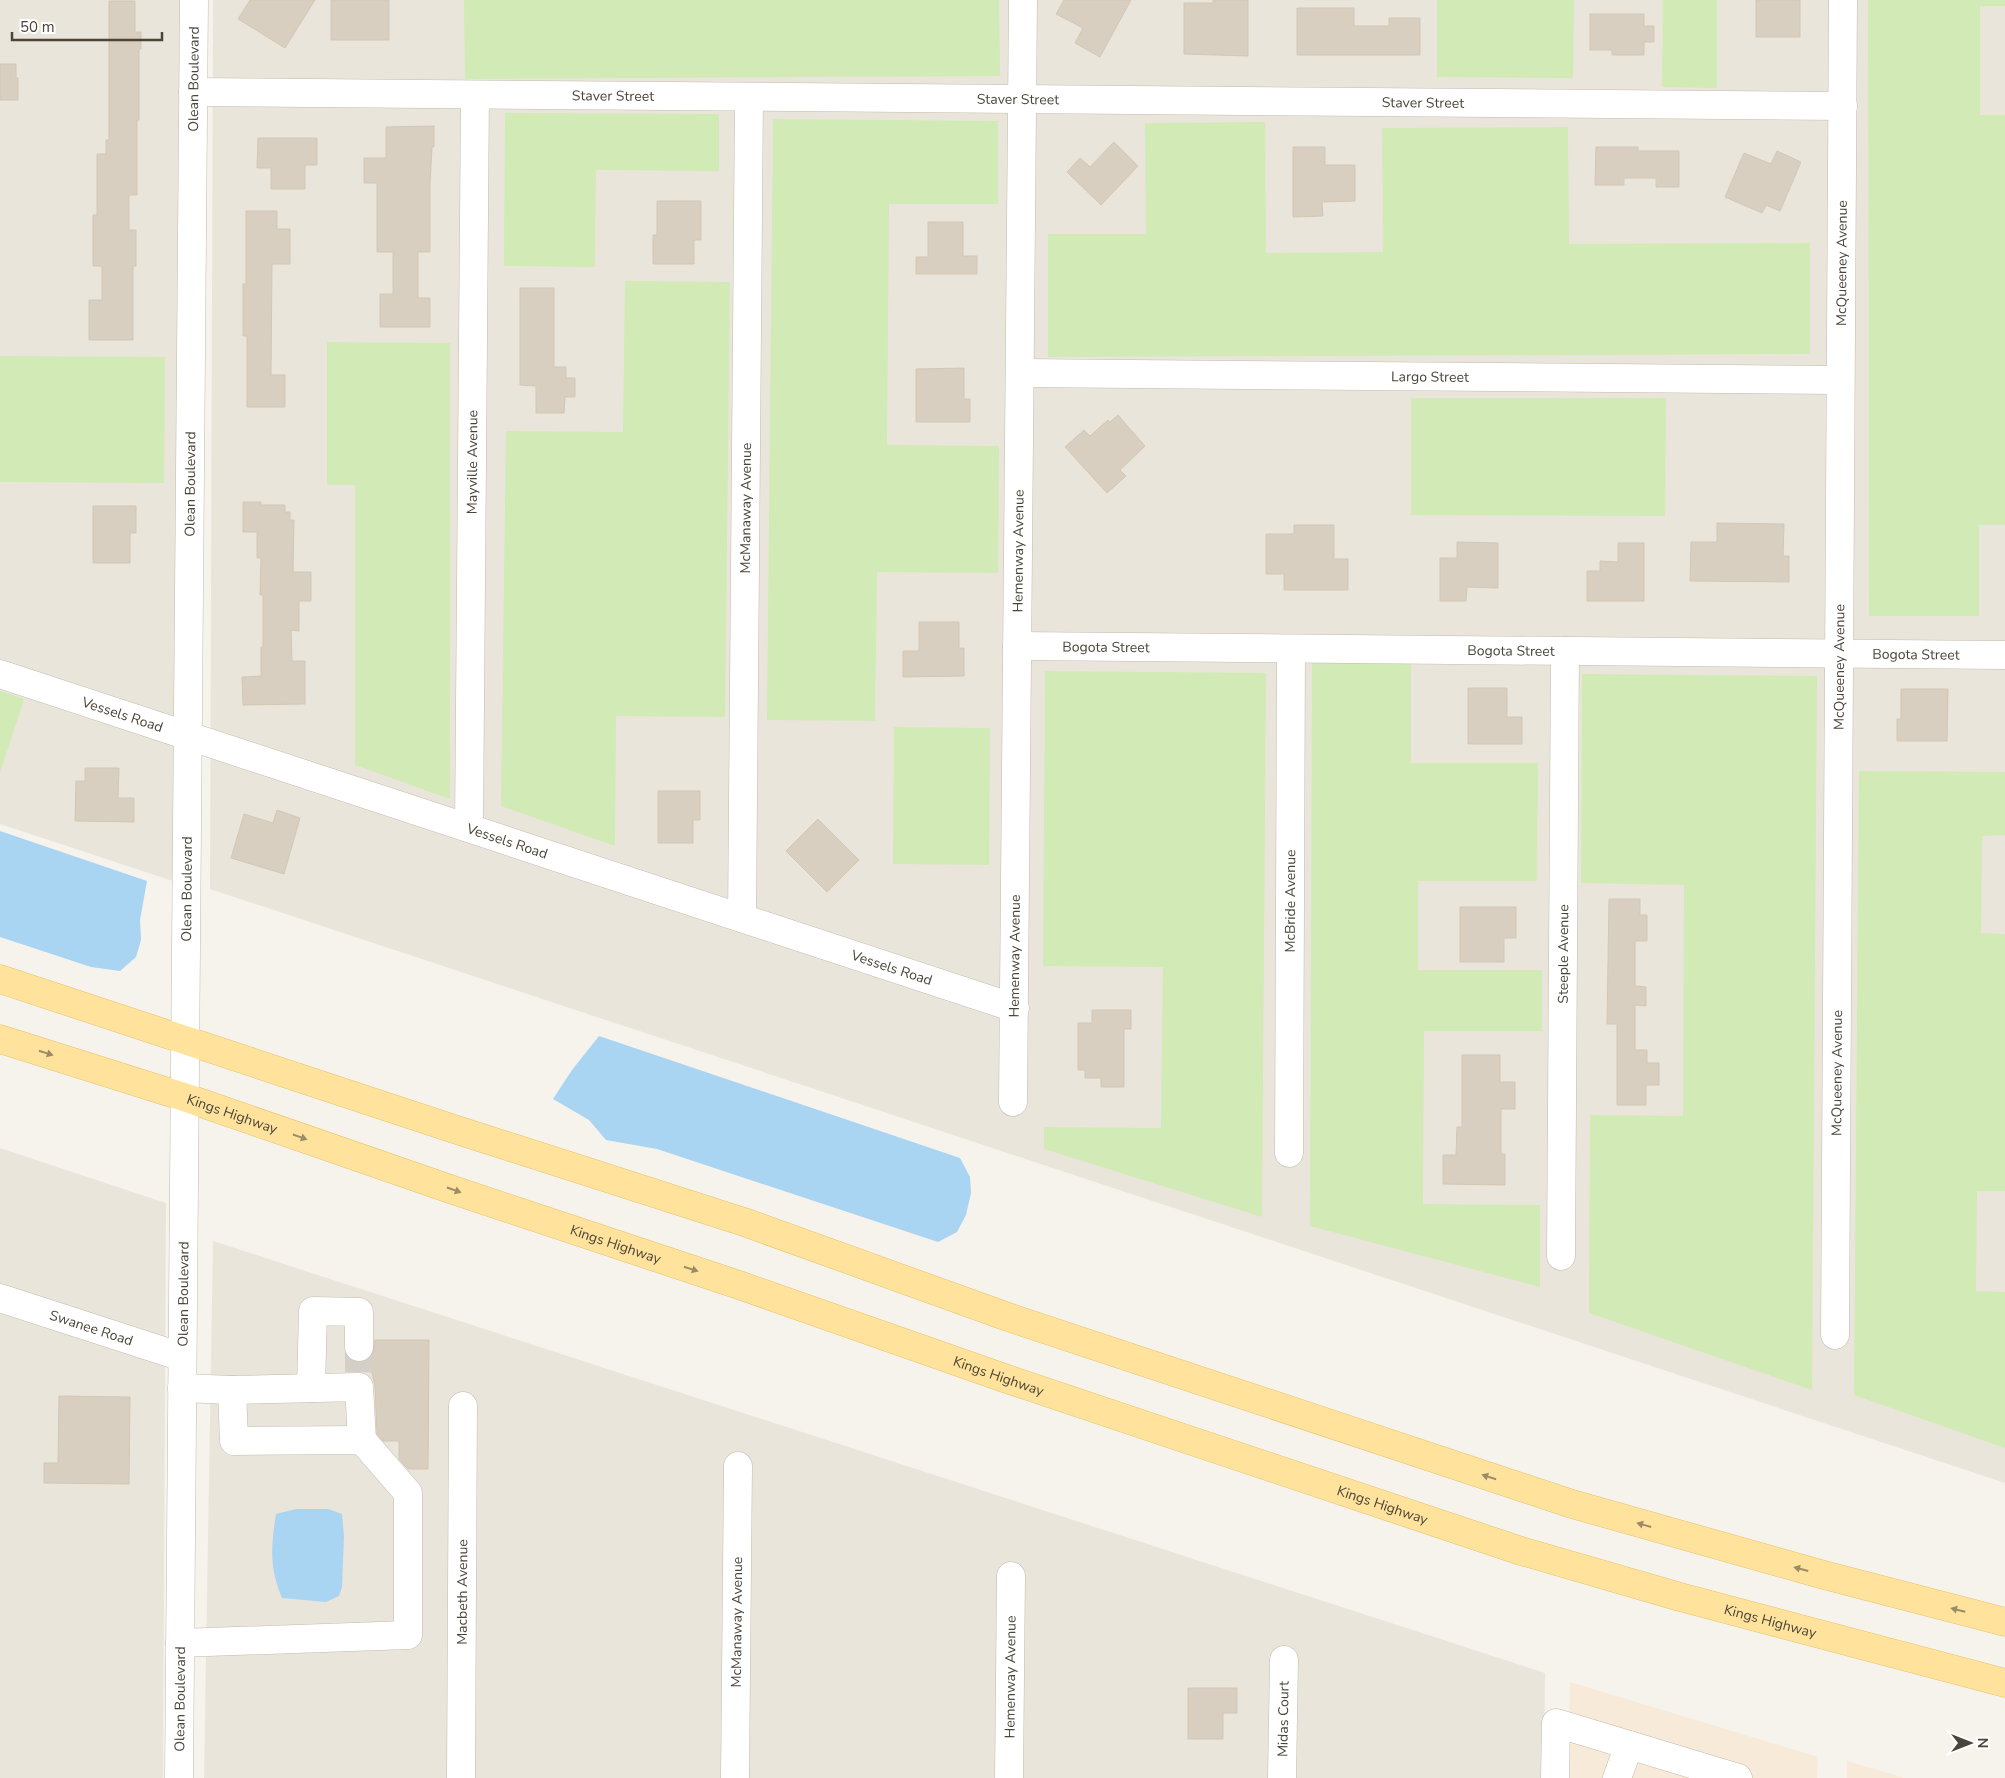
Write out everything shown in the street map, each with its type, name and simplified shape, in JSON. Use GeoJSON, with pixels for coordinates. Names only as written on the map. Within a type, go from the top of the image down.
{"type":"FeatureCollection","features":[{"type":"Feature","properties":{"kind":"main road"},"geometry":{"type":"LineString","coordinates":[[0,979],[454,1129],[744,1222],[1008,1317],[1572,1504],[1815,1573],[2005,1622]]}},
{"type":"Feature","properties":{"kind":"main road","name":"Kings Highway"},"geometry":{"type":"LineString","coordinates":[[0,1038],[184,1097],[453,1190],[739,1285],[1007,1379],[1518,1550],[1708,1605],[2005,1683]]}},
{"type":"Feature","properties":{"kind":"street","name":"Olean Boulevard"},"geometry":{"type":"LineString","coordinates":[[179,1778],[194,0]]}},
{"type":"Feature","properties":{"kind":"street","name":"Hemenway Avenue"},"geometry":{"type":"LineString","coordinates":[[1013,1102],[1023,0]]}},
{"type":"Feature","properties":{"kind":"street","name":"McQueeney Avenue"},"geometry":{"type":"LineString","coordinates":[[1835,1335],[1838,653],[1844,0]]}},
{"type":"Feature","properties":{"kind":"street","name":"Staver Street"},"geometry":{"type":"LineString","coordinates":[[193,92],[1842,106]]}},
{"type":"Feature","properties":{"kind":"street","name":"Mayville Avenue"},"geometry":{"type":"LineString","coordinates":[[469,828],[475,95]]}},
{"type":"Feature","properties":{"kind":"street","name":"McManaway Avenue"},"geometry":{"type":"LineString","coordinates":[[742,918],[749,97]]}},
{"type":"Feature","properties":{"kind":"street","name":"Largo Street"},"geometry":{"type":"LineString","coordinates":[[1020,373],[1840,380]]}},
{"type":"Feature","properties":{"kind":"street","name":"Bogota Street"},"geometry":{"type":"LineString","coordinates":[[1018,646],[2005,654]]}},
{"type":"Feature","properties":{"kind":"street","name":"McBride Avenue"},"geometry":{"type":"LineString","coordinates":[[1288,1153],[1291,649]]}},
{"type":"Feature","properties":{"kind":"street","name":"Steeple Avenue"},"geometry":{"type":"LineString","coordinates":[[1561,1256],[1564,651]]}},
{"type":"Feature","properties":{"kind":"street","name":"Vessels Road"},"geometry":{"type":"LineString","coordinates":[[0,674],[1014,1008]]}},
{"type":"Feature","properties":{"kind":"street","name":"Swanee Road"},"geometry":{"type":"LineString","coordinates":[[0,1298],[182,1358]]}},
{"type":"Feature","properties":{"kind":"street"},"geometry":{"type":"LineString","coordinates":[[180,1643],[408,1635],[408,1493],[362,1440],[359,1312],[313,1311],[311,1388]]}},
{"type":"Feature","properties":{"kind":"street"},"geometry":{"type":"LineString","coordinates":[[182,1388],[232,1390],[311,1388],[359,1369]]}},
{"type":"Feature","properties":{"kind":"street"},"geometry":{"type":"LineString","coordinates":[[232,1390],[234,1441],[362,1440]]}},
{"type":"Feature","properties":{"kind":"street","name":"Macbeth Avenue"},"geometry":{"type":"LineString","coordinates":[[461,1778],[463,1406]]}},
{"type":"Feature","properties":{"kind":"street","name":"McManaway Avenue"},"geometry":{"type":"LineString","coordinates":[[735,1778],[738,1466]]}},
{"type":"Feature","properties":{"kind":"street","name":"Hemenway Avenue"},"geometry":{"type":"LineString","coordinates":[[1009,1778],[1011,1576]]}},
{"type":"Feature","properties":{"kind":"street","name":"Midas Court"},"geometry":{"type":"LineString","coordinates":[[1282,1778],[1284,1660]]}},
{"type":"Feature","properties":{"kind":"street"},"geometry":{"type":"LineString","coordinates":[[1555,1778],[1556,1723],[1738,1778]]}},
{"type":"Feature","properties":{"kind":"street"},"geometry":{"type":"LineString","coordinates":[[1617,1778],[1629,1745]]}},
{"type":"Feature","properties":{"kind":"shaded area"},"geometry":{"type":"Polygon","coordinates":[[[0,0],[181,0],[173,881],[0,824],[0,0]]]}},
{"type":"Feature","properties":{"kind":"shaded area"},"geometry":{"type":"Polygon","coordinates":[[[213,0],[2005,0],[2005,1483],[210,889],[213,0]]]}},
{"type":"Feature","properties":{"kind":"shaded area"},"geometry":{"type":"Polygon","coordinates":[[[0,1148],[166,1203],[163,1778],[0,1778],[0,1148]]]}},
{"type":"Feature","properties":{"kind":"shaded area"},"geometry":{"type":"Polygon","coordinates":[[[213,1241],[1545,1673],[1544,1778],[204,1778],[213,1241]]]}},
{"type":"Feature","properties":{"kind":"shaded area"},"geometry":{"type":"Polygon","coordinates":[[[1570,1682],[1818,1757],[1817,1778],[1568,1778],[1570,1682]]]}},
{"type":"Feature","properties":{"kind":"shaded area"},"geometry":{"type":"Polygon","coordinates":[[[1847,1761],[1905,1778],[1847,1778],[1847,1761]]]}},
{"type":"Feature","properties":{"kind":"green space"},"geometry":{"type":"Polygon","coordinates":[[[464,0],[999,0],[1000,76],[465,79],[464,0]]]}},
{"type":"Feature","properties":{"kind":"green space"},"geometry":{"type":"Polygon","coordinates":[[[1437,0],[1574,0],[1573,78],[1437,77],[1437,0]]]}},
{"type":"Feature","properties":{"kind":"green space"},"geometry":{"type":"Polygon","coordinates":[[[1663,0],[1717,0],[1717,88],[1662,87],[1663,0]]]}},
{"type":"Feature","properties":{"kind":"green space"},"geometry":{"type":"Polygon","coordinates":[[[1868,0],[2005,0],[2005,6],[1980,6],[1980,115],[2005,115],[2005,525],[1979,525],[1979,616],[1869,616],[1868,0]]]}},
{"type":"Feature","properties":{"kind":"green space"},"geometry":{"type":"Polygon","coordinates":[[[505,113],[719,114],[719,171],[596,170],[595,267],[504,266],[505,113]]]}},
{"type":"Feature","properties":{"kind":"green space"},"geometry":{"type":"Polygon","coordinates":[[[773,119],[998,121],[998,204],[889,204],[887,445],[999,446],[998,573],[877,572],[875,721],[767,720],[773,119]]]}},
{"type":"Feature","properties":{"kind":"green space"},"geometry":{"type":"Polygon","coordinates":[[[1265,122],[1266,253],[1383,252],[1382,128],[1568,127],[1569,244],[1810,243],[1810,354],[1048,357],[1048,234],[1146,234],[1145,123],[1265,122]]]}},
{"type":"Feature","properties":{"kind":"green space"},"geometry":{"type":"Polygon","coordinates":[[[625,281],[730,282],[725,717],[616,716],[615,846],[501,806],[506,431],[623,432],[625,281]]]}},
{"type":"Feature","properties":{"kind":"green space"},"geometry":{"type":"Polygon","coordinates":[[[327,342],[450,343],[450,799],[355,765],[355,485],[327,485],[327,342]]]}},
{"type":"Feature","properties":{"kind":"green space"},"geometry":{"type":"Polygon","coordinates":[[[0,356],[165,357],[164,483],[0,482],[0,356]]]}},
{"type":"Feature","properties":{"kind":"green space"},"geometry":{"type":"Polygon","coordinates":[[[1411,398],[1666,398],[1665,516],[1411,515],[1411,398]]]}},
{"type":"Feature","properties":{"kind":"green space"},"geometry":{"type":"Polygon","coordinates":[[[1312,662],[1411,662],[1411,763],[1538,763],[1537,881],[1418,881],[1418,970],[1542,970],[1542,1031],[1424,1031],[1423,1204],[1540,1205],[1540,1287],[1310,1226],[1312,662]]]}},
{"type":"Feature","properties":{"kind":"green space"},"geometry":{"type":"Polygon","coordinates":[[[1045,671],[1266,673],[1262,1217],[1044,1149],[1044,1127],[1161,1128],[1163,967],[1043,966],[1045,671]]]}},
{"type":"Feature","properties":{"kind":"green space"},"geometry":{"type":"Polygon","coordinates":[[[1582,674],[1817,676],[1812,1390],[1589,1313],[1590,1115],[1683,1116],[1684,885],[1581,883],[1582,674]]]}},
{"type":"Feature","properties":{"kind":"green space"},"geometry":{"type":"Polygon","coordinates":[[[0,691],[24,699],[0,773],[0,691]]]}},
{"type":"Feature","properties":{"kind":"green space"},"geometry":{"type":"Polygon","coordinates":[[[894,727],[990,728],[989,865],[893,864],[894,727]]]}},
{"type":"Feature","properties":{"kind":"green space"},"geometry":{"type":"Polygon","coordinates":[[[1859,771],[2005,772],[2005,835],[1982,836],[1981,933],[2005,934],[2005,1191],[1977,1191],[1976,1291],[2005,1292],[2005,1448],[1854,1395],[1859,771]]]}},
{"type":"Feature","properties":{"kind":"water"},"geometry":{"type":"Polygon","coordinates":[[[0,831],[147,881],[140,920],[141,940],[136,957],[120,971],[91,967],[0,937],[0,831]]]}},
{"type":"Feature","properties":{"kind":"water"},"geometry":{"type":"Polygon","coordinates":[[[599,1036],[960,1158],[970,1177],[971,1193],[966,1215],[957,1232],[938,1242],[657,1149],[606,1140],[589,1120],[553,1099],[572,1070],[599,1036]]]}},
{"type":"Feature","properties":{"kind":"water"},"geometry":{"type":"Polygon","coordinates":[[[296,1509],[328,1509],[342,1514],[344,1536],[342,1587],[339,1596],[326,1602],[282,1598],[278,1587],[272,1557],[276,1514],[296,1509]]]}},
{"type":"Feature","properties":{"kind":"building"},"geometry":{"type":"Polygon","coordinates":[[[250,0],[315,0],[285,48],[238,19],[250,0]]]}},
{"type":"Feature","properties":{"kind":"building"},"geometry":{"type":"Polygon","coordinates":[[[331,0],[389,0],[389,40],[331,40],[331,0]]]}},
{"type":"Feature","properties":{"kind":"building"},"geometry":{"type":"Polygon","coordinates":[[[1064,0],[1131,0],[1100,57],[1075,43],[1083,28],[1056,14],[1064,0]]]}},
{"type":"Feature","properties":{"kind":"building"},"geometry":{"type":"Polygon","coordinates":[[[1213,0],[1248,0],[1248,56],[1184,54],[1184,3],[1213,3],[1213,0]]]}},
{"type":"Feature","properties":{"kind":"building"},"geometry":{"type":"Polygon","coordinates":[[[1756,0],[1800,0],[1800,37],[1756,37],[1756,0]]]}},
{"type":"Feature","properties":{"kind":"building"},"geometry":{"type":"Polygon","coordinates":[[[109,1],[135,1],[135,32],[141,32],[141,49],[139,49],[139,120],[137,120],[137,195],[129,195],[129,230],[136,230],[136,266],[133,266],[133,340],[89,340],[89,300],[102,300],[102,266],[93,266],[93,215],[97,215],[97,154],[106,154],[106,140],[109,140],[109,1]]]}},
{"type":"Feature","properties":{"kind":"building"},"geometry":{"type":"Polygon","coordinates":[[[1297,8],[1354,8],[1354,26],[1389,26],[1389,18],[1420,18],[1420,55],[1297,55],[1297,8]]]}},
{"type":"Feature","properties":{"kind":"building"},"geometry":{"type":"Polygon","coordinates":[[[1590,14],[1644,14],[1644,26],[1654,26],[1654,42],[1644,42],[1644,55],[1612,55],[1612,50],[1590,50],[1590,14]]]}},
{"type":"Feature","properties":{"kind":"building"},"geometry":{"type":"Polygon","coordinates":[[[0,64],[16,64],[18,100],[0,100],[0,64]]]}},
{"type":"Feature","properties":{"kind":"building"},"geometry":{"type":"Polygon","coordinates":[[[434,126],[430,183],[430,252],[418,252],[418,298],[430,298],[430,327],[380,327],[380,294],[393,294],[393,252],[377,252],[377,183],[364,183],[364,158],[386,158],[386,127],[434,126]]]}},
{"type":"Feature","properties":{"kind":"building"},"geometry":{"type":"Polygon","coordinates":[[[258,138],[317,138],[317,165],[305,165],[305,189],[271,189],[271,168],[257,168],[258,138]]]}},
{"type":"Feature","properties":{"kind":"building"},"geometry":{"type":"Polygon","coordinates":[[[1114,142],[1138,166],[1101,205],[1067,172],[1080,158],[1090,167],[1114,142]]]}},
{"type":"Feature","properties":{"kind":"building"},"geometry":{"type":"Polygon","coordinates":[[[1293,147],[1325,147],[1325,165],[1355,165],[1355,201],[1322,202],[1323,216],[1293,217],[1293,147]]]}},
{"type":"Feature","properties":{"kind":"building"},"geometry":{"type":"Polygon","coordinates":[[[1596,147],[1638,147],[1638,151],[1679,151],[1679,187],[1656,187],[1656,178],[1624,178],[1624,185],[1595,185],[1596,147]]]}},
{"type":"Feature","properties":{"kind":"building"},"geometry":{"type":"Polygon","coordinates":[[[1777,151],[1801,162],[1780,211],[1766,205],[1762,213],[1725,197],[1744,153],[1771,164],[1777,151]]]}},
{"type":"Feature","properties":{"kind":"building"},"geometry":{"type":"Polygon","coordinates":[[[657,201],[701,201],[701,240],[694,240],[694,264],[653,264],[653,235],[657,235],[657,201]]]}},
{"type":"Feature","properties":{"kind":"building"},"geometry":{"type":"Polygon","coordinates":[[[246,211],[277,211],[277,229],[290,229],[290,264],[272,264],[271,375],[285,375],[285,407],[247,407],[247,336],[243,336],[243,284],[246,284],[246,211]]]}},
{"type":"Feature","properties":{"kind":"building"},"geometry":{"type":"Polygon","coordinates":[[[928,222],[963,222],[963,256],[977,256],[977,274],[916,274],[916,257],[928,257],[928,222]]]}},
{"type":"Feature","properties":{"kind":"building"},"geometry":{"type":"Polygon","coordinates":[[[520,288],[554,288],[554,367],[566,367],[566,378],[575,378],[575,397],[565,397],[564,413],[536,413],[536,386],[520,385],[520,288]]]}},
{"type":"Feature","properties":{"kind":"building"},"geometry":{"type":"Polygon","coordinates":[[[964,368],[964,399],[970,399],[970,422],[916,422],[916,369],[964,368]]]}},
{"type":"Feature","properties":{"kind":"building"},"geometry":{"type":"Polygon","coordinates":[[[1118,415],[1145,446],[1120,470],[1126,476],[1107,493],[1065,447],[1084,430],[1090,436],[1108,420],[1110,422],[1118,415]]]}},
{"type":"Feature","properties":{"kind":"building"},"geometry":{"type":"Polygon","coordinates":[[[243,502],[261,502],[261,505],[285,505],[285,512],[290,512],[290,520],[294,520],[293,572],[311,572],[311,601],[299,601],[299,631],[291,630],[292,661],[305,661],[305,704],[243,705],[242,677],[261,676],[263,595],[260,595],[261,558],[257,558],[257,532],[243,532],[243,502]]]}},
{"type":"Feature","properties":{"kind":"building"},"geometry":{"type":"Polygon","coordinates":[[[93,506],[136,506],[136,533],[130,533],[130,563],[93,563],[93,506]]]}},
{"type":"Feature","properties":{"kind":"building"},"geometry":{"type":"Polygon","coordinates":[[[1717,523],[1784,524],[1783,556],[1789,556],[1789,582],[1690,581],[1691,542],[1717,542],[1717,523]]]}},
{"type":"Feature","properties":{"kind":"building"},"geometry":{"type":"Polygon","coordinates":[[[1294,525],[1334,525],[1334,559],[1348,559],[1348,590],[1284,590],[1284,574],[1266,574],[1266,534],[1294,534],[1294,525]]]}},
{"type":"Feature","properties":{"kind":"building"},"geometry":{"type":"Polygon","coordinates":[[[1457,542],[1498,543],[1498,588],[1467,587],[1466,601],[1440,601],[1440,558],[1457,558],[1457,542]]]}},
{"type":"Feature","properties":{"kind":"building"},"geometry":{"type":"Polygon","coordinates":[[[1618,543],[1644,543],[1644,601],[1587,601],[1587,571],[1600,571],[1600,561],[1618,562],[1618,543]]]}},
{"type":"Feature","properties":{"kind":"building"},"geometry":{"type":"Polygon","coordinates":[[[919,622],[959,622],[959,648],[964,648],[964,676],[903,677],[903,651],[919,651],[919,622]]]}},
{"type":"Feature","properties":{"kind":"building"},"geometry":{"type":"Polygon","coordinates":[[[1468,688],[1507,688],[1507,717],[1522,717],[1522,744],[1468,744],[1468,688]]]}},
{"type":"Feature","properties":{"kind":"building"},"geometry":{"type":"Polygon","coordinates":[[[1901,689],[1948,689],[1947,741],[1897,741],[1897,719],[1901,719],[1901,689]]]}},
{"type":"Feature","properties":{"kind":"building"},"geometry":{"type":"Polygon","coordinates":[[[85,768],[119,768],[118,798],[134,798],[134,822],[75,821],[76,781],[85,781],[85,768]]]}},
{"type":"Feature","properties":{"kind":"building"},"geometry":{"type":"Polygon","coordinates":[[[658,791],[700,791],[700,820],[693,820],[693,843],[658,843],[658,791]]]}},
{"type":"Feature","properties":{"kind":"building"},"geometry":{"type":"Polygon","coordinates":[[[277,810],[300,818],[284,874],[231,858],[244,814],[273,823],[277,810]]]}},
{"type":"Feature","properties":{"kind":"building"},"geometry":{"type":"Polygon","coordinates":[[[818,819],[859,860],[827,892],[786,851],[818,819]]]}},
{"type":"Feature","properties":{"kind":"building"},"geometry":{"type":"Polygon","coordinates":[[[1609,899],[1640,899],[1640,915],[1647,915],[1647,941],[1635,941],[1635,986],[1646,987],[1646,1006],[1635,1005],[1635,1050],[1647,1050],[1647,1063],[1659,1063],[1659,1085],[1646,1085],[1646,1105],[1617,1105],[1617,1024],[1607,1024],[1609,899]]]}},
{"type":"Feature","properties":{"kind":"building"},"geometry":{"type":"Polygon","coordinates":[[[1460,907],[1516,907],[1516,938],[1504,938],[1504,962],[1460,962],[1460,907]]]}},
{"type":"Feature","properties":{"kind":"building"},"geometry":{"type":"Polygon","coordinates":[[[1092,1010],[1131,1010],[1131,1029],[1124,1029],[1124,1087],[1101,1087],[1101,1078],[1085,1078],[1085,1070],[1078,1070],[1078,1023],[1092,1023],[1092,1010]]]}},
{"type":"Feature","properties":{"kind":"building"},"geometry":{"type":"Polygon","coordinates":[[[1462,1055],[1500,1055],[1500,1082],[1515,1082],[1515,1109],[1501,1109],[1501,1154],[1505,1154],[1505,1185],[1443,1184],[1443,1155],[1456,1155],[1457,1127],[1462,1127],[1462,1055]]]}},
{"type":"Feature","properties":{"kind":"building"},"geometry":{"type":"Polygon","coordinates":[[[375,1340],[429,1340],[428,1469],[408,1469],[399,1459],[399,1441],[383,1441],[377,1434],[375,1386],[372,1372],[349,1371],[349,1358],[359,1363],[367,1360],[373,1354],[375,1340]]]}},
{"type":"Feature","properties":{"kind":"building"},"geometry":{"type":"Polygon","coordinates":[[[59,1396],[130,1397],[129,1484],[44,1483],[44,1463],[58,1463],[59,1396]]]}},
{"type":"Feature","properties":{"kind":"building"},"geometry":{"type":"Polygon","coordinates":[[[1188,1688],[1237,1688],[1237,1713],[1223,1713],[1223,1739],[1188,1739],[1188,1688]]]}},
{"type":"Feature","properties":{"kind":"tunnel"},"geometry":{"type":"LineString","coordinates":[[359,1347],[359,1372]]}}]}
